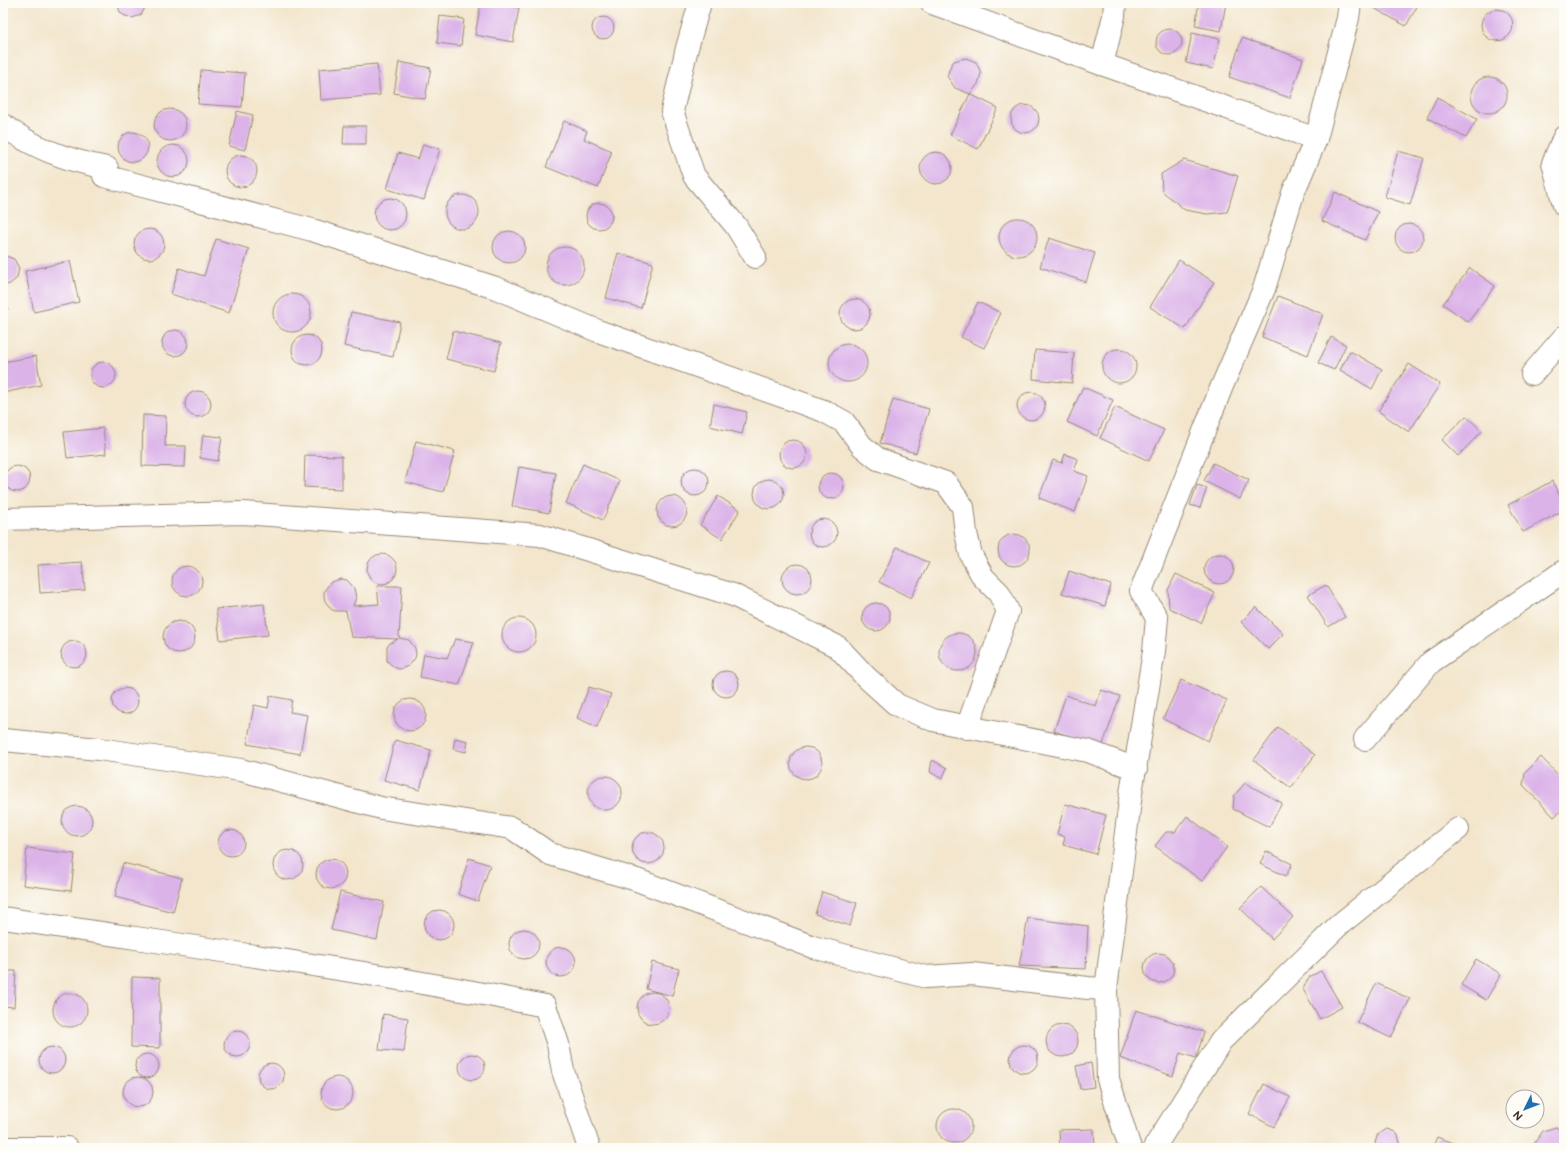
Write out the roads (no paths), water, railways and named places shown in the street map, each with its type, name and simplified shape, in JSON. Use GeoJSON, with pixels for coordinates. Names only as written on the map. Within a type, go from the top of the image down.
{"type":"FeatureCollection","features":[{"type":"Feature","properties":{"kind":"street"},"geometry":{"type":"LineString","coordinates":[[700,3],[687,48],[672,111],[694,176],[736,226],[754,257]]}},
{"type":"Feature","properties":{"kind":"street"},"geometry":{"type":"LineString","coordinates":[[932,3],[1316,139]]}},
{"type":"Feature","properties":{"kind":"street"},"geometry":{"type":"LineString","coordinates":[[1102,64],[1114,16],[1115,3]]}},
{"type":"Feature","properties":{"kind":"street"},"geometry":{"type":"LineString","coordinates":[[1130,1148],[1108,1079],[1106,989],[1131,793],[1136,769],[1157,618],[1141,590],[1222,386],[1264,289],[1293,193],[1316,139],[1348,18],[1350,3]]}},
{"type":"Feature","properties":{"kind":"street"},"geometry":{"type":"LineString","coordinates":[[3,125],[19,137],[72,161],[107,168],[104,176],[312,230],[496,288],[598,331],[824,410],[844,422],[862,446],[878,459],[946,484],[963,507],[971,555],[983,578],[999,593],[1008,611],[967,728]]}},
{"type":"Feature","properties":{"kind":"street"},"geometry":{"type":"LineString","coordinates":[[1564,137],[1553,163],[1564,205]]}},
{"type":"Feature","properties":{"kind":"street"},"geometry":{"type":"LineString","coordinates":[[1532,374],[1564,337]]}},
{"type":"Feature","properties":{"kind":"street"},"geometry":{"type":"LineString","coordinates":[[3,520],[244,513],[540,535],[733,595],[838,647],[866,677],[897,704],[933,720],[1088,751],[1136,769]]}},
{"type":"Feature","properties":{"kind":"street"},"geometry":{"type":"LineString","coordinates":[[1365,740],[1431,662],[1564,572]]}},
{"type":"Feature","properties":{"kind":"street"},"geometry":{"type":"LineString","coordinates":[[3,740],[99,749],[241,770],[381,808],[512,828],[550,854],[638,880],[813,947],[926,977],[972,974],[1106,989]]}},
{"type":"Feature","properties":{"kind":"street"},"geometry":{"type":"LineString","coordinates":[[1154,1148],[1221,1041],[1339,925],[1458,829]]}},
{"type":"Feature","properties":{"kind":"street"},"geometry":{"type":"LineString","coordinates":[[3,918],[317,965],[476,992],[545,1006],[589,1148]]}},
{"type":"Feature","properties":{"kind":"street"},"geometry":{"type":"LineString","coordinates":[[3,1148],[67,1148]]}}]}
